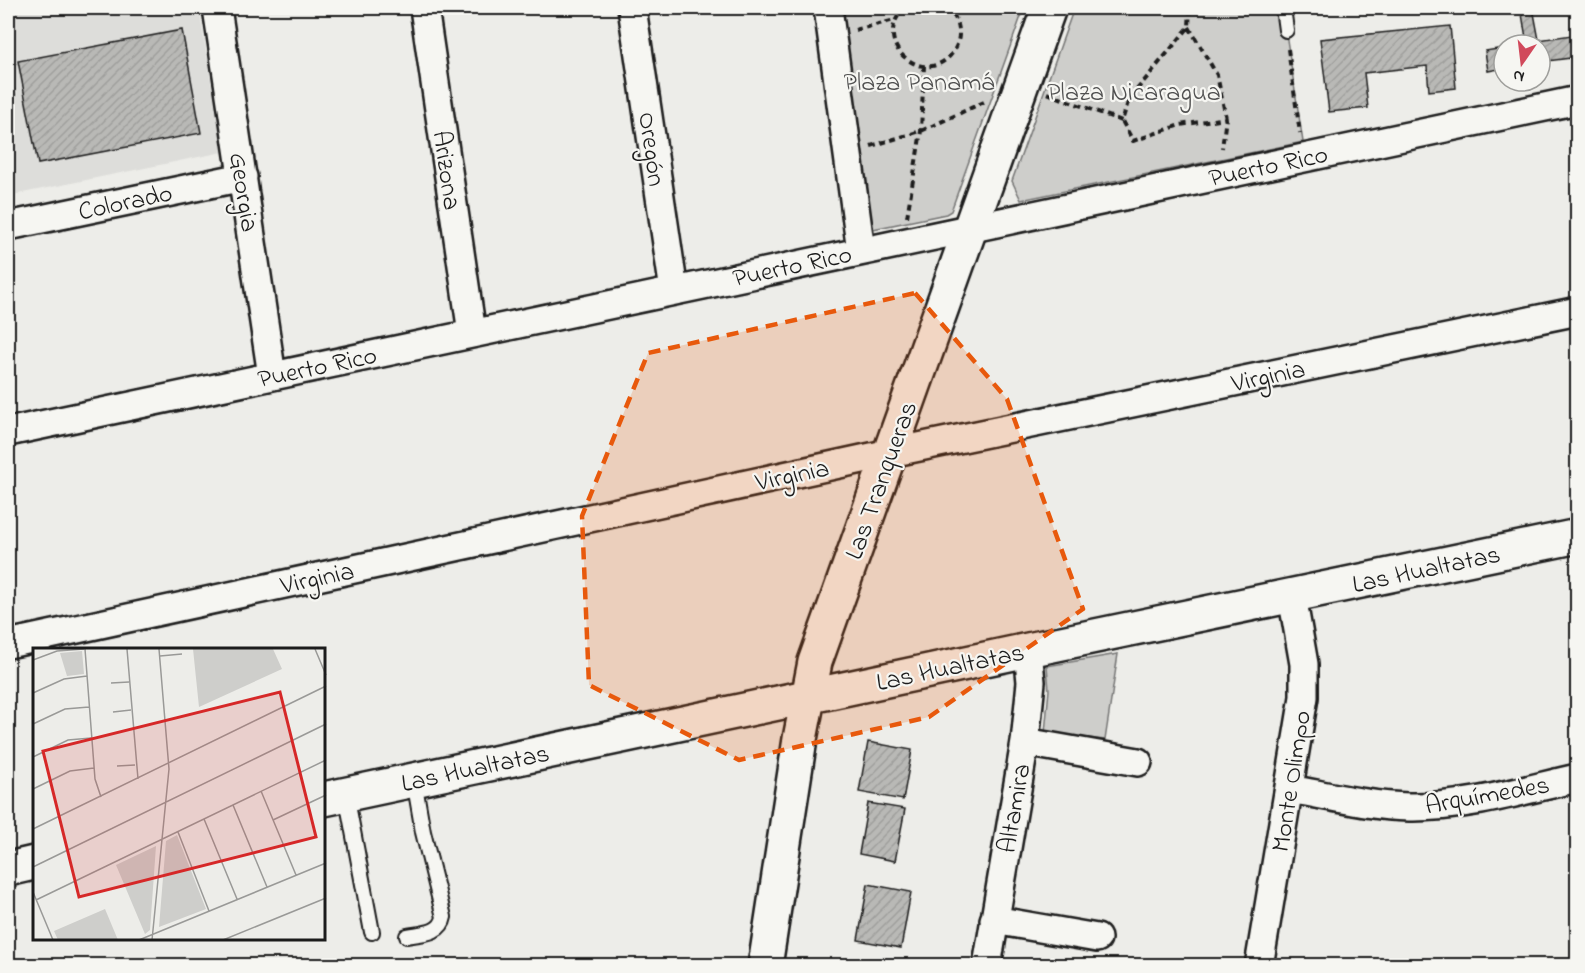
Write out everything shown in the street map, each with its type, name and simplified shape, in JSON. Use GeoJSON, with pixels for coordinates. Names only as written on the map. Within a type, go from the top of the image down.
{"type":"FeatureCollection","features":[{"type":"Feature","properties":{"kind":"street","name":"Georgia"},"geometry":{"type":"LineString","coordinates":[[217,8],[272,376]]}},
{"type":"Feature","properties":{"kind":"street","name":"Arizona"},"geometry":{"type":"LineString","coordinates":[[424,8],[472,333]]}},
{"type":"Feature","properties":{"kind":"street","name":"Oregón"},"geometry":{"type":"LineString","coordinates":[[632,8],[674,291]]}},
{"type":"Feature","properties":{"kind":"street"},"geometry":{"type":"LineString","coordinates":[[828,8],[861,251]]}},
{"type":"Feature","properties":{"kind":"street","name":"Las Tranqueras"},"geometry":{"type":"LineString","coordinates":[[765,966],[807,696],[819,650],[1049,8]]}},
{"type":"Feature","properties":{"kind":"street","name":"Puerto Rico"},"geometry":{"type":"LineString","coordinates":[[8,432],[1578,100]]}},
{"type":"Feature","properties":{"kind":"street","name":"Colorado"},"geometry":{"type":"LineString","coordinates":[[8,226],[243,177]]}},
{"type":"Feature","properties":{"kind":"street","name":"Virginia"},"geometry":{"type":"LineString","coordinates":[[8,644],[890,453],[1578,311]]}},
{"type":"Feature","properties":{"kind":"street","name":"Las Hualtatas"},"geometry":{"type":"LineString","coordinates":[[335,796],[1578,536]]}},
{"type":"Feature","properties":{"kind":"street","name":"Monte Olimpo"},"geometry":{"type":"LineString","coordinates":[[1259,966],[1303,712],[1305,681],[1292,596]]}},
{"type":"Feature","properties":{"kind":"street","name":"Altamira"},"geometry":{"type":"LineString","coordinates":[[987,966],[1025,742],[1031,681],[1028,650]]}},
{"type":"Feature","properties":{"kind":"street"},"geometry":{"type":"LineString","coordinates":[[1025,742],[1138,762]]}},
{"type":"Feature","properties":{"kind":"street","name":"Arquímedes"},"geometry":{"type":"LineString","coordinates":[[1290,789],[1367,803],[1410,807],[1477,800],[1578,778]]}},
{"type":"Feature","properties":{"kind":"street"},"geometry":{"type":"LineString","coordinates":[[8,869],[33,863]]}},
{"type":"Feature","properties":{"kind":"street"},"geometry":{"type":"LineString","coordinates":[[994,920],[1097,938]]}},
{"type":"Feature","properties":{"kind":"lane"},"geometry":{"type":"LineString","coordinates":[[1283,8],[1286,30]]}},
{"type":"Feature","properties":{"kind":"lane"},"geometry":{"type":"LineString","coordinates":[[407,936],[437,930],[442,925],[444,917],[423,832],[414,780]]}},
{"type":"Feature","properties":{"kind":"lane"},"geometry":{"type":"LineString","coordinates":[[335,796],[372,932]]}},
{"type":"Feature","properties":{"kind":"path"},"geometry":{"type":"LineString","coordinates":[[906,8],[895,20],[892,33],[895,45],[901,55],[913,64],[924,66],[942,63],[951,56],[959,40],[959,28],[953,13],[947,8]]}},
{"type":"Feature","properties":{"kind":"path"},"geometry":{"type":"LineString","coordinates":[[1190,8],[1189,27],[1217,75],[1226,118],[1219,176]]}},
{"type":"Feature","properties":{"kind":"path"},"geometry":{"type":"LineString","coordinates":[[832,36],[895,20]]}},
{"type":"Feature","properties":{"kind":"path"},"geometry":{"type":"LineString","coordinates":[[1122,121],[1129,99],[1189,27]]}},
{"type":"Feature","properties":{"kind":"path"},"geometry":{"type":"LineString","coordinates":[[1286,30],[1303,158]]}},
{"type":"Feature","properties":{"kind":"path"},"geometry":{"type":"LineString","coordinates":[[903,242],[921,131],[924,66]]}},
{"type":"Feature","properties":{"kind":"path"},"geometry":{"type":"LineString","coordinates":[[848,153],[921,131],[1022,85],[1083,105],[1122,121],[1133,141],[1180,125],[1226,118]]}},
{"type":"Feature","properties":{"kind":"highlighted area"},"geometry":{"type":"Polygon","coordinates":[[[915,293],[1007,399],[1083,609],[929,717],[739,760],[589,685],[582,516],[648,353],[915,293]]]}},
{"type":"Feature","properties":{"kind":"shaded area"},"geometry":{"type":"Polygon","coordinates":[[[8,8],[199,8],[223,152],[8,196],[8,8]]]}},
{"type":"Feature","properties":{"kind":"green space","name":"Plaza Panamá"},"geometry":{"type":"Polygon","coordinates":[[[835,8],[1024,8],[951,211],[946,214],[868,230],[835,8]]]}},
{"type":"Feature","properties":{"kind":"green space","name":"Plaza Nicaragua"},"geometry":{"type":"Polygon","coordinates":[[[1074,8],[1282,8],[1303,142],[1021,200],[1012,181],[1074,8]]]}},
{"type":"Feature","properties":{"kind":"green space"},"geometry":{"type":"Polygon","coordinates":[[[1118,654],[1105,740],[1045,733],[1049,690],[1047,666],[1118,654]]]}},
{"type":"Feature","properties":{"kind":"building"},"geometry":{"type":"Polygon","coordinates":[[[1521,8],[1533,8],[1538,33],[1525,33],[1521,8]]]}},
{"type":"Feature","properties":{"kind":"building"},"geometry":{"type":"Polygon","coordinates":[[[1450,26],[1456,88],[1429,91],[1427,66],[1364,73],[1368,108],[1329,112],[1320,39],[1450,26]]]}},
{"type":"Feature","properties":{"kind":"building"},"geometry":{"type":"Polygon","coordinates":[[[182,30],[201,133],[38,164],[18,61],[182,30]]]}},
{"type":"Feature","properties":{"kind":"building"},"geometry":{"type":"Polygon","coordinates":[[[1578,34],[1578,57],[1552,60],[1552,38],[1578,34]]]}},
{"type":"Feature","properties":{"kind":"building"},"geometry":{"type":"Polygon","coordinates":[[[1492,50],[1492,70],[1488,71],[1485,51],[1492,50]]]}},
{"type":"Feature","properties":{"kind":"building"},"geometry":{"type":"Polygon","coordinates":[[[10,71],[15,95],[8,97],[8,72],[10,71]]]}},
{"type":"Feature","properties":{"kind":"building"},"geometry":{"type":"Polygon","coordinates":[[[868,742],[912,750],[903,800],[859,792],[868,742]]]}},
{"type":"Feature","properties":{"kind":"building"},"geometry":{"type":"Polygon","coordinates":[[[868,803],[905,809],[895,861],[859,854],[868,803]]]}},
{"type":"Feature","properties":{"kind":"building"},"geometry":{"type":"Polygon","coordinates":[[[868,884],[911,892],[901,948],[858,940],[868,884]]]}}]}
